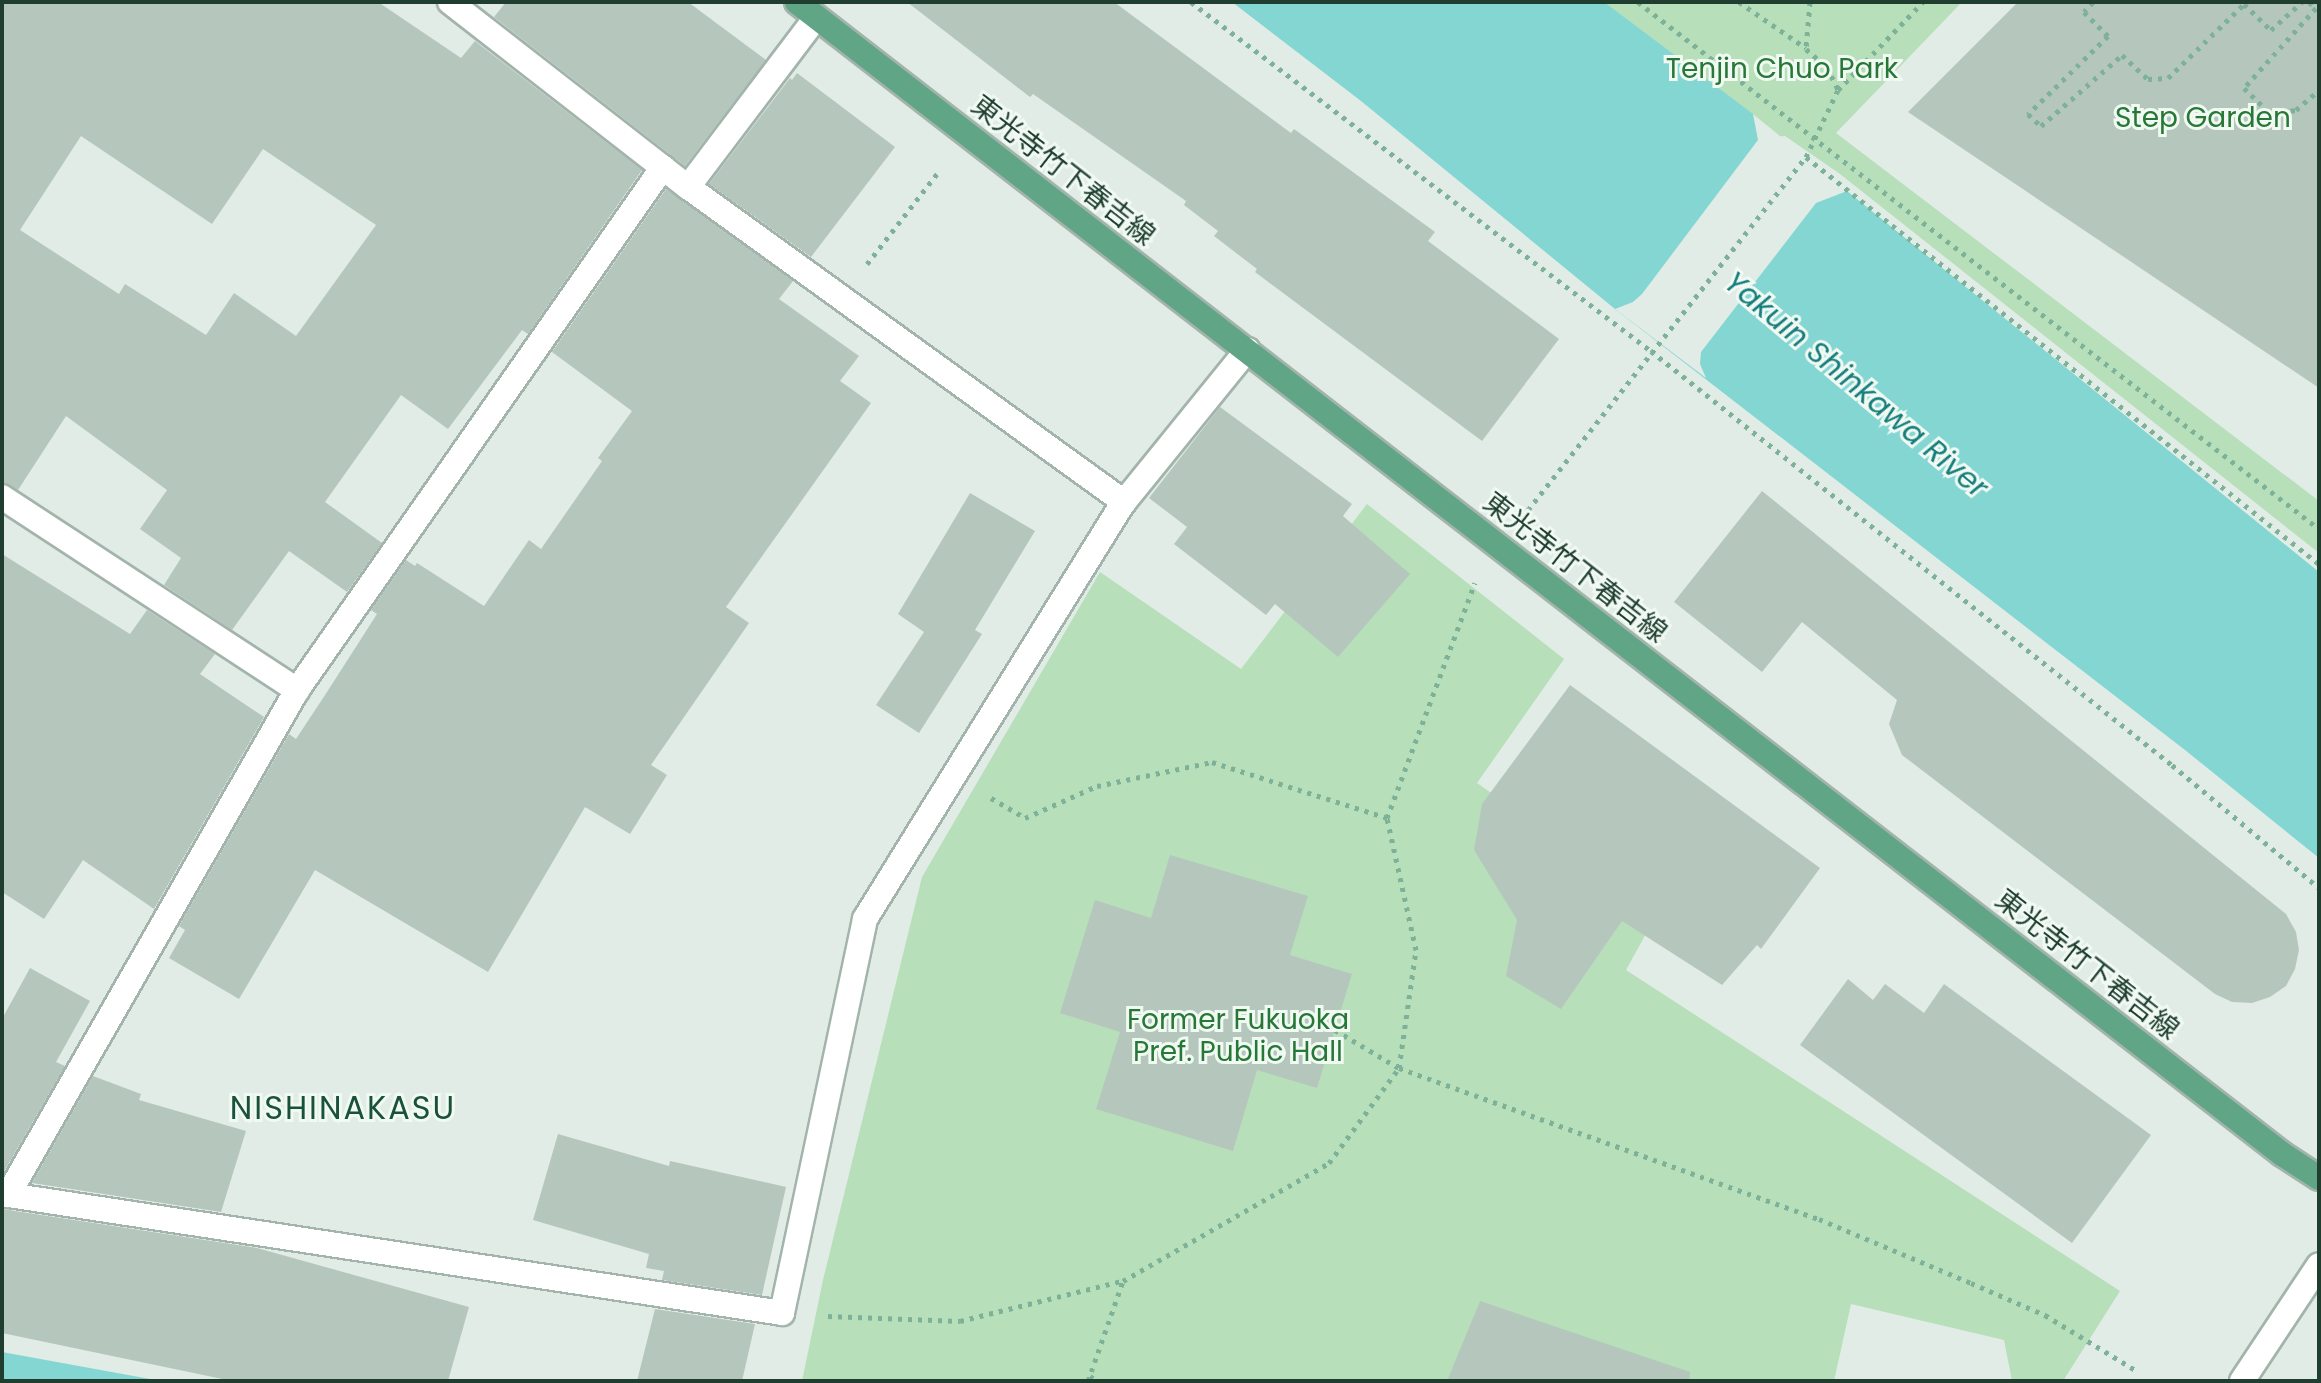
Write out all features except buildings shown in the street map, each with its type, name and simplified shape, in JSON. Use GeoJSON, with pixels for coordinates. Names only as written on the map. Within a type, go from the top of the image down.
{"type":"FeatureCollection","features":[{"type":"Feature","properties":{"kind":"main road","name":"東光寺竹下春吉線"},"geometry":{"type":"LineString","coordinates":[[797,2],[2282,1154],[2319,1178]]}},
{"type":"Feature","properties":{"kind":"street"},"geometry":{"type":"LineString","coordinates":[[450,2],[688,187],[1124,502]]}},
{"type":"Feature","properties":{"kind":"street"},"geometry":{"type":"LineString","coordinates":[[688,187],[816,18]]}},
{"type":"Feature","properties":{"kind":"street"},"geometry":{"type":"LineString","coordinates":[[663,167],[297,690],[5,1194],[782,1313],[865,919],[1124,502],[1247,350]]}},
{"type":"Feature","properties":{"kind":"street"},"geometry":{"type":"LineString","coordinates":[[2,497],[297,690]]}},
{"type":"Feature","properties":{"kind":"street"},"geometry":{"type":"LineString","coordinates":[[2242,1381],[2319,1265]]}},
{"type":"Feature","properties":{"kind":"path"},"geometry":{"type":"LineString","coordinates":[[1191,2],[1651,351],[2172,765],[2319,888]]}},
{"type":"Feature","properties":{"kind":"path"},"geometry":{"type":"LineString","coordinates":[[1638,2],[2319,529]]}},
{"type":"Feature","properties":{"kind":"path"},"geometry":{"type":"LineString","coordinates":[[1739,2],[1827,67],[1838,90]]}},
{"type":"Feature","properties":{"kind":"path"},"geometry":{"type":"LineString","coordinates":[[1806,49],[1810,2]]}},
{"type":"Feature","properties":{"kind":"path"},"geometry":{"type":"LineString","coordinates":[[782,1313],[960,1321],[1123,1281],[1329,1163],[1399,1068],[1416,950],[1387,818],[1473,586],[1651,351],[1806,157],[1838,90],[1923,2]]}},
{"type":"Feature","properties":{"kind":"path"},"geometry":{"type":"LineString","coordinates":[[2093,2],[2084,12],[2108,36],[2028,114],[2041,126],[2122,55],[2148,79],[2168,78],[2244,4],[2271,30],[2302,2]]}},
{"type":"Feature","properties":{"kind":"path"},"geometry":{"type":"LineString","coordinates":[[2309,2],[2316,8],[2244,88],[2271,114],[2296,110],[2319,90]]}},
{"type":"Feature","properties":{"kind":"path"},"geometry":{"type":"LineString","coordinates":[[841,297],[968,135]]}},
{"type":"Feature","properties":{"kind":"path"},"geometry":{"type":"LineString","coordinates":[[1806,157],[2319,564]]}},
{"type":"Feature","properties":{"kind":"path"},"geometry":{"type":"LineString","coordinates":[[954,776],[1025,818],[1097,786],[1212,762],[1387,818]]}},
{"type":"Feature","properties":{"kind":"path"},"geometry":{"type":"LineString","coordinates":[[1335,1030],[1399,1068],[1819,1219],[2045,1315],[2135,1370]]}},
{"type":"Feature","properties":{"kind":"path"},"geometry":{"type":"LineString","coordinates":[[1097,1381],[1089,1378],[1123,1281]]}},
{"type":"Feature","properties":{"kind":"green space","name":"Tenjin Chuo Park"},"geometry":{"type":"Polygon","coordinates":[[[1590,2],[1962,2],[1836,133],[2319,501],[2319,553],[1840,174],[1785,136],[1761,138],[1590,2]]]}},
{"type":"Feature","properties":{"kind":"green space","name":"Former Fukuoka Pref. Public Hall"},"geometry":{"type":"Polygon","coordinates":[[[1367,504],[1564,659],[1477,783],[1659,910],[1626,970],[2120,1291],[2063,1381],[2012,1381],[2004,1340],[1851,1304],[1834,1381],[802,1381],[823,1280],[922,877],[1100,572],[1241,669],[1367,504]]]}},
{"type":"Feature","properties":{"kind":"water","name":"Yakuin Shinkawa River"},"geometry":{"type":"Polygon","coordinates":[[[1232,2],[1604,2],[1753,114],[1812,171],[1847,191],[2319,572],[2319,858],[2185,750],[1615,309],[1361,101],[1232,2]]]}},
{"type":"Feature","properties":{"kind":"water"},"geometry":{"type":"Polygon","coordinates":[[[2,1352],[150,1379],[155,1381],[2,1381],[2,1352]]]}},
{"type":"Feature","properties":{"kind":"pier"},"geometry":{"type":"Polygon","coordinates":[[[1753,114],[1847,191],[1816,203],[1701,352],[1700,364],[1706,378],[1615,309],[1633,302],[1642,294],[1758,140],[1753,114]]]}},
{"type":"Feature","properties":{"kind":"district","name":"NISHINAKASU"},"geometry":{"type":"Point","coordinates":[343,1108]}},
{"type":"Feature","properties":{"kind":"park label","name":"Step Garden"},"geometry":{"type":"Point","coordinates":[2203,118]}}]}
